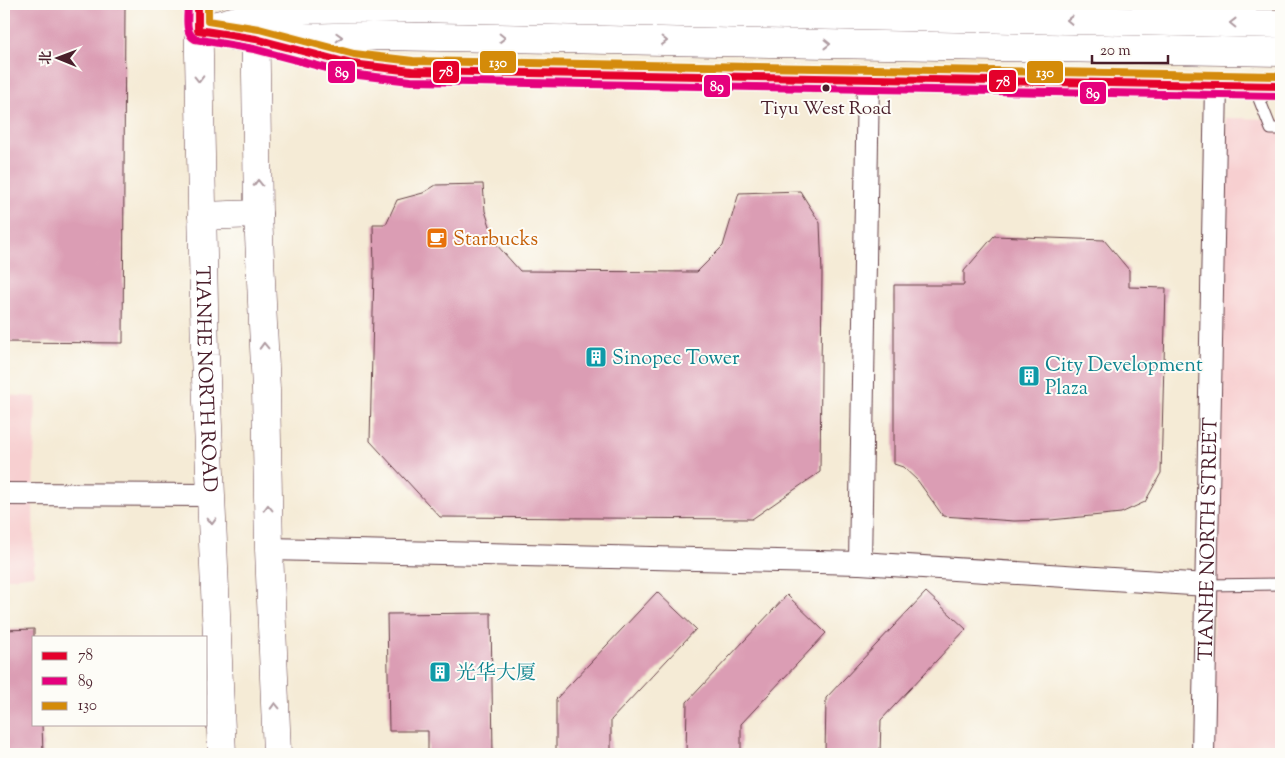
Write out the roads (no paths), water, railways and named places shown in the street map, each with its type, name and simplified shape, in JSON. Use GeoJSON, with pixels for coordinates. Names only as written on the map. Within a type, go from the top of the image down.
{"type":"FeatureCollection","features":[{"type":"Feature","properties":{"kind":"street","name":"TIANHE NORTH ROAD"},"geometry":{"type":"LineString","coordinates":[[198,4],[202,216],[222,754]]}},
{"type":"Feature","properties":{"kind":"street"},"geometry":{"type":"LineString","coordinates":[[198,30],[306,10],[402,8],[1105,12],[1281,24]]}},
{"type":"Feature","properties":{"kind":"street"},"geometry":{"type":"LineString","coordinates":[[255,20],[430,36],[1281,52]]}},
{"type":"Feature","properties":{"kind":"street"},"geometry":{"type":"LineString","coordinates":[[255,20],[352,64],[412,70],[868,80],[1281,86]]}},
{"type":"Feature","properties":{"kind":"street"},"geometry":{"type":"LineString","coordinates":[[255,20],[258,214],[266,390],[269,549],[277,754]]}},
{"type":"Feature","properties":{"kind":"street"},"geometry":{"type":"LineString","coordinates":[[860,563],[868,80]]}},
{"type":"Feature","properties":{"kind":"street","name":"TIANHE NORTH STREET"},"geometry":{"type":"LineString","coordinates":[[1203,754],[1216,85]]}},
{"type":"Feature","properties":{"kind":"street"},"geometry":{"type":"LineString","coordinates":[[202,216],[258,214]]}},
{"type":"Feature","properties":{"kind":"street"},"geometry":{"type":"LineString","coordinates":[[4,494],[211,495]]}},
{"type":"Feature","properties":{"kind":"street"},"geometry":{"type":"LineString","coordinates":[[269,549],[860,563],[1207,586]]}},
{"type":"Feature","properties":{"kind":"lane"},"geometry":{"type":"LineString","coordinates":[[1254,86],[1271,129],[1281,129]]}},
{"type":"Feature","properties":{"kind":"lane"},"geometry":{"type":"LineString","coordinates":[[1207,586],[1281,584]]}},
{"type":"Feature","properties":{"kind":"place","name":"Tiyu West Road"},"geometry":{"type":"Point","coordinates":[826,88]}},
{"type":"Feature","properties":{"kind":"place","name":"Starbucks"},"geometry":{"type":"Point","coordinates":[437,238]}},
{"type":"Feature","properties":{"kind":"place","name":"Sinopec Tower"},"geometry":{"type":"Point","coordinates":[596,357]}},
{"type":"Feature","properties":{"kind":"place","name":"City Development Plaza"},"geometry":{"type":"Point","coordinates":[1029,376]}},
{"type":"Feature","properties":{"kind":"place","name":"光华大厦"},"geometry":{"type":"Point","coordinates":[440,672]}}]}
